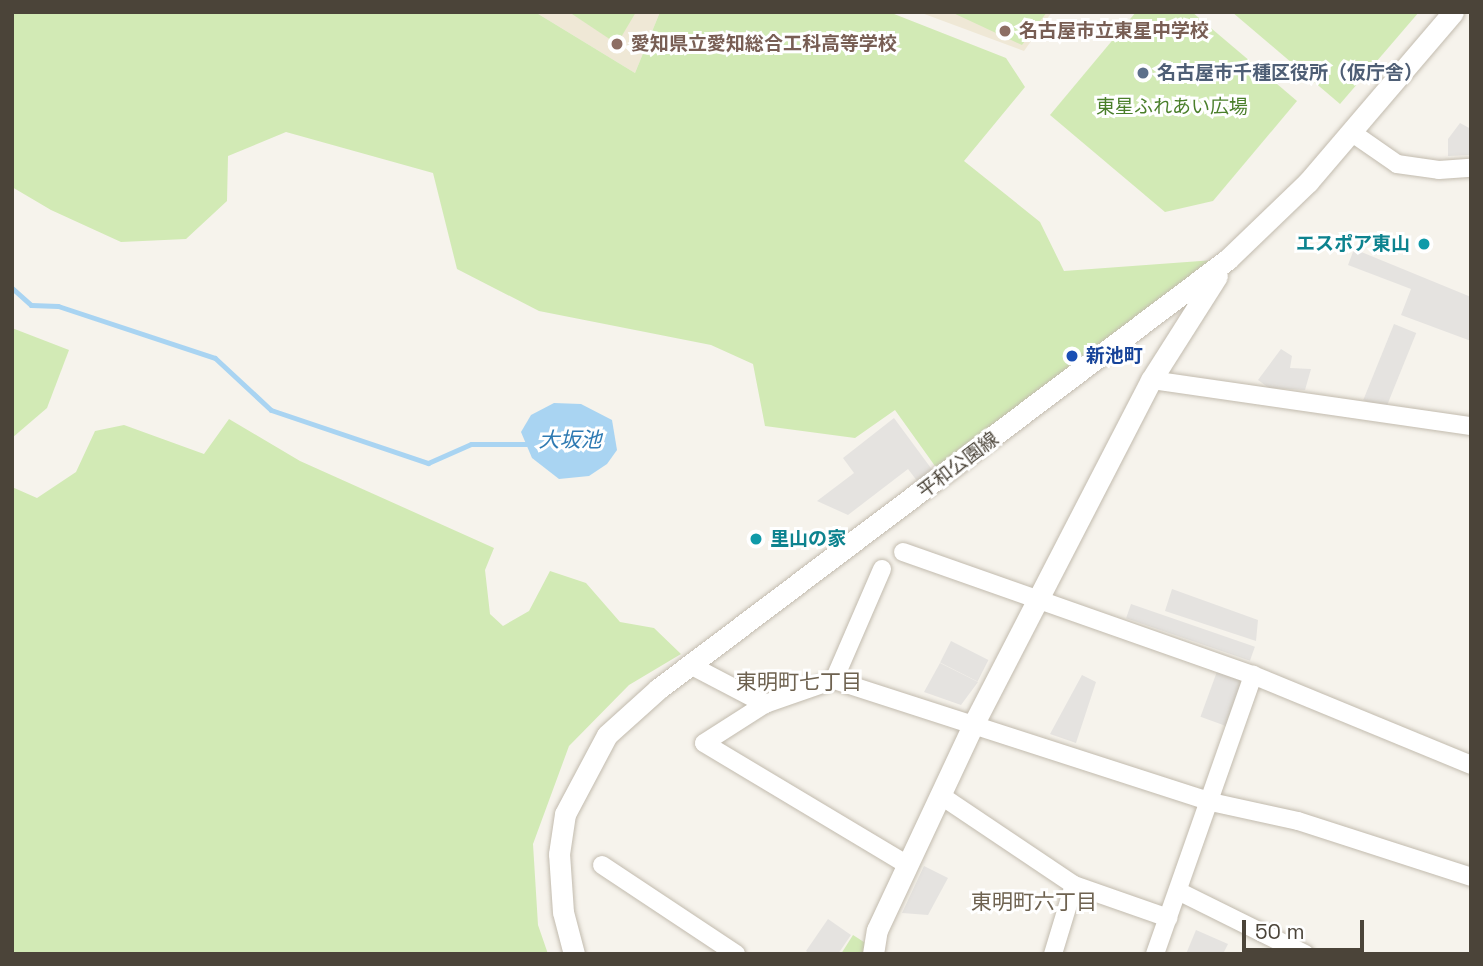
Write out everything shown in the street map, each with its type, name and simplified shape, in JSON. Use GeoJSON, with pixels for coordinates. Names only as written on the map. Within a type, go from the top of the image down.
{"type":"FeatureCollection","features":[{"type":"Feature","properties":{"kind":"street","name":"平和公園線"},"geometry":{"type":"LineString","coordinates":[[575,954],[563,912],[559,853],[565,814],[607,735],[690,665],[1228,259],[1308,182],[1453,12]]}},
{"type":"Feature","properties":{"kind":"street"},"geometry":{"type":"LineString","coordinates":[[1351,132],[1396,164],[1439,170],[1471,168]]}},
{"type":"Feature","properties":{"kind":"street"},"geometry":{"type":"LineString","coordinates":[[873,954],[877,930],[974,723],[1151,380],[1228,259]]}},
{"type":"Feature","properties":{"kind":"street"},"geometry":{"type":"LineString","coordinates":[[1151,380],[1471,426]]}},
{"type":"Feature","properties":{"kind":"street"},"geometry":{"type":"LineString","coordinates":[[903,552],[1253,675],[1471,765]]}},
{"type":"Feature","properties":{"kind":"street"},"geometry":{"type":"LineString","coordinates":[[834,680],[883,569]]}},
{"type":"Feature","properties":{"kind":"street"},"geometry":{"type":"LineString","coordinates":[[690,665],[765,704]]}},
{"type":"Feature","properties":{"kind":"street"},"geometry":{"type":"LineString","coordinates":[[1155,954],[1211,803],[1253,675]]}},
{"type":"Feature","properties":{"kind":"street"},"geometry":{"type":"LineString","coordinates":[[906,864],[704,743],[765,704],[834,680],[974,723],[1211,803],[1298,821],[1471,877]]}},
{"type":"Feature","properties":{"kind":"street"},"geometry":{"type":"LineString","coordinates":[[940,795],[1074,885],[1168,918]]}},
{"type":"Feature","properties":{"kind":"street"},"geometry":{"type":"LineString","coordinates":[[602,865],[736,954]]}},
{"type":"Feature","properties":{"kind":"street"},"geometry":{"type":"LineString","coordinates":[[1054,954],[1074,885]]}},
{"type":"Feature","properties":{"kind":"street"},"geometry":{"type":"LineString","coordinates":[[1178,891],[1305,954]]}},
{"type":"Feature","properties":{"kind":"shaded area","name":"愛知県立愛知総合工科高等学校"},"geometry":{"type":"Polygon","coordinates":[[[535,12],[660,12],[635,73],[535,12]]]}},
{"type":"Feature","properties":{"kind":"shaded area","name":"名古屋市立東星中学校"},"geometry":{"type":"Polygon","coordinates":[[[919,12],[1052,12],[1024,51],[919,12]]]}},
{"type":"Feature","properties":{"kind":"shaded area"},"geometry":{"type":"Polygon","coordinates":[[[1460,123],[1471,129],[1471,155],[1448,156],[1448,139],[1460,123]]]}},
{"type":"Feature","properties":{"kind":"shaded area"},"geometry":{"type":"Polygon","coordinates":[[[1354,249],[1471,297],[1471,341],[1401,315],[1411,289],[1348,265],[1354,249]]]}},
{"type":"Feature","properties":{"kind":"shaded area"},"geometry":{"type":"Polygon","coordinates":[[[1394,324],[1416,333],[1386,409],[1363,400],[1394,324]]]}},
{"type":"Feature","properties":{"kind":"shaded area"},"geometry":{"type":"Polygon","coordinates":[[[1281,349],[1292,356],[1290,368],[1311,369],[1305,390],[1269,388],[1258,380],[1281,349]]]}},
{"type":"Feature","properties":{"kind":"shaded area"},"geometry":{"type":"Polygon","coordinates":[[[894,418],[939,479],[924,490],[908,469],[848,515],[817,501],[854,473],[843,458],[894,418]]]}},
{"type":"Feature","properties":{"kind":"shaded area"},"geometry":{"type":"Polygon","coordinates":[[[1172,589],[1258,620],[1256,641],[1165,611],[1172,589]]]}},
{"type":"Feature","properties":{"kind":"shaded area"},"geometry":{"type":"Polygon","coordinates":[[[1131,604],[1255,647],[1250,661],[1126,618],[1131,604]]]}},
{"type":"Feature","properties":{"kind":"shaded area"},"geometry":{"type":"Polygon","coordinates":[[[951,641],[988,660],[978,681],[940,662],[951,641]]]}},
{"type":"Feature","properties":{"kind":"shaded area"},"geometry":{"type":"Polygon","coordinates":[[[940,663],[978,682],[961,705],[924,692],[940,663]]]}},
{"type":"Feature","properties":{"kind":"shaded area"},"geometry":{"type":"Polygon","coordinates":[[[1219,666],[1244,675],[1226,726],[1201,717],[1219,666]]]}},
{"type":"Feature","properties":{"kind":"shaded area"},"geometry":{"type":"Polygon","coordinates":[[[1082,675],[1096,682],[1076,743],[1050,734],[1082,675]]]}},
{"type":"Feature","properties":{"kind":"shaded area"},"geometry":{"type":"Polygon","coordinates":[[[924,866],[948,878],[928,915],[902,913],[924,866]]]}},
{"type":"Feature","properties":{"kind":"shaded area"},"geometry":{"type":"Polygon","coordinates":[[[828,919],[851,935],[838,954],[810,954],[806,951],[828,919]]]}},
{"type":"Feature","properties":{"kind":"shaded area"},"geometry":{"type":"Polygon","coordinates":[[[1196,930],[1228,944],[1223,954],[1186,954],[1196,930]]]}},
{"type":"Feature","properties":{"kind":"green space"},"geometry":{"type":"Polygon","coordinates":[[[12,12],[535,12],[635,73],[660,12],[889,12],[1006,58],[1025,87],[964,161],[1040,222],[1064,271],[1228,259],[940,473],[895,410],[855,438],[765,426],[753,364],[711,345],[539,311],[457,269],[433,173],[286,132],[228,156],[227,201],[186,239],[121,242],[51,210],[12,187],[12,12]]]}},
{"type":"Feature","properties":{"kind":"green space"},"geometry":{"type":"Polygon","coordinates":[[[569,12],[636,12],[617,44],[569,12]]]}},
{"type":"Feature","properties":{"kind":"green space","name":"名古屋市立東星中学校"},"geometry":{"type":"Polygon","coordinates":[[[951,12],[1047,12],[1022,45],[951,12]]]}},
{"type":"Feature","properties":{"kind":"green space","name":"東星ふれあい広場"},"geometry":{"type":"Polygon","coordinates":[[[1136,12],[1192,12],[1297,101],[1213,201],[1165,212],[1050,115],[1136,12]]]}},
{"type":"Feature","properties":{"kind":"green space"},"geometry":{"type":"Polygon","coordinates":[[[1232,12],[1419,12],[1340,104],[1232,12]]]}},
{"type":"Feature","properties":{"kind":"green space"},"geometry":{"type":"Polygon","coordinates":[[[12,328],[69,350],[47,408],[12,438],[12,328]]]}},
{"type":"Feature","properties":{"kind":"green space"},"geometry":{"type":"Polygon","coordinates":[[[229,419],[300,461],[494,548],[485,570],[490,614],[503,626],[529,611],[550,571],[586,583],[620,622],[654,628],[681,654],[629,685],[569,746],[533,844],[538,925],[548,954],[12,954],[12,487],[37,498],[76,472],[95,431],[124,425],[204,454],[229,419]]]}},
{"type":"Feature","properties":{"kind":"green space"},"geometry":{"type":"Polygon","coordinates":[[[853,935],[867,944],[867,954],[841,954],[853,935]]]}},
{"type":"Feature","properties":{"kind":"water","name":"大坂池"},"geometry":{"type":"Polygon","coordinates":[[[554,403],[581,404],[612,420],[617,450],[607,464],[589,476],[559,479],[532,458],[521,432],[531,415],[554,403]]]}},
{"type":"Feature","properties":{"kind":"waterway"},"geometry":{"type":"LineString","coordinates":[[12,288],[31,305],[58,306],[215,358],[271,410],[428,463],[471,444],[526,444]]}},
{"type":"Feature","properties":{"kind":"place","name":"名古屋市立東星中学校"},"geometry":{"type":"Point","coordinates":[1005,31]}},
{"type":"Feature","properties":{"kind":"place","name":"愛知県立愛知総合工科高等学校"},"geometry":{"type":"Point","coordinates":[617,44]}},
{"type":"Feature","properties":{"kind":"place","name":"名古屋市千種区役所（仮庁舎）"},"geometry":{"type":"Point","coordinates":[1143,73]}},
{"type":"Feature","properties":{"kind":"place","name":"エスポア東山"},"geometry":{"type":"Point","coordinates":[1424,244]}},
{"type":"Feature","properties":{"kind":"place","name":"新池町"},"geometry":{"type":"Point","coordinates":[1072,356]}},
{"type":"Feature","properties":{"kind":"place","name":"里山の家"},"geometry":{"type":"Point","coordinates":[756,539]}},
{"type":"Feature","properties":{"kind":"district","name":"東明町七丁目"},"geometry":{"type":"Point","coordinates":[799,682]}},
{"type":"Feature","properties":{"kind":"district","name":"東明町六丁目"},"geometry":{"type":"Point","coordinates":[1034,902]}}]}
